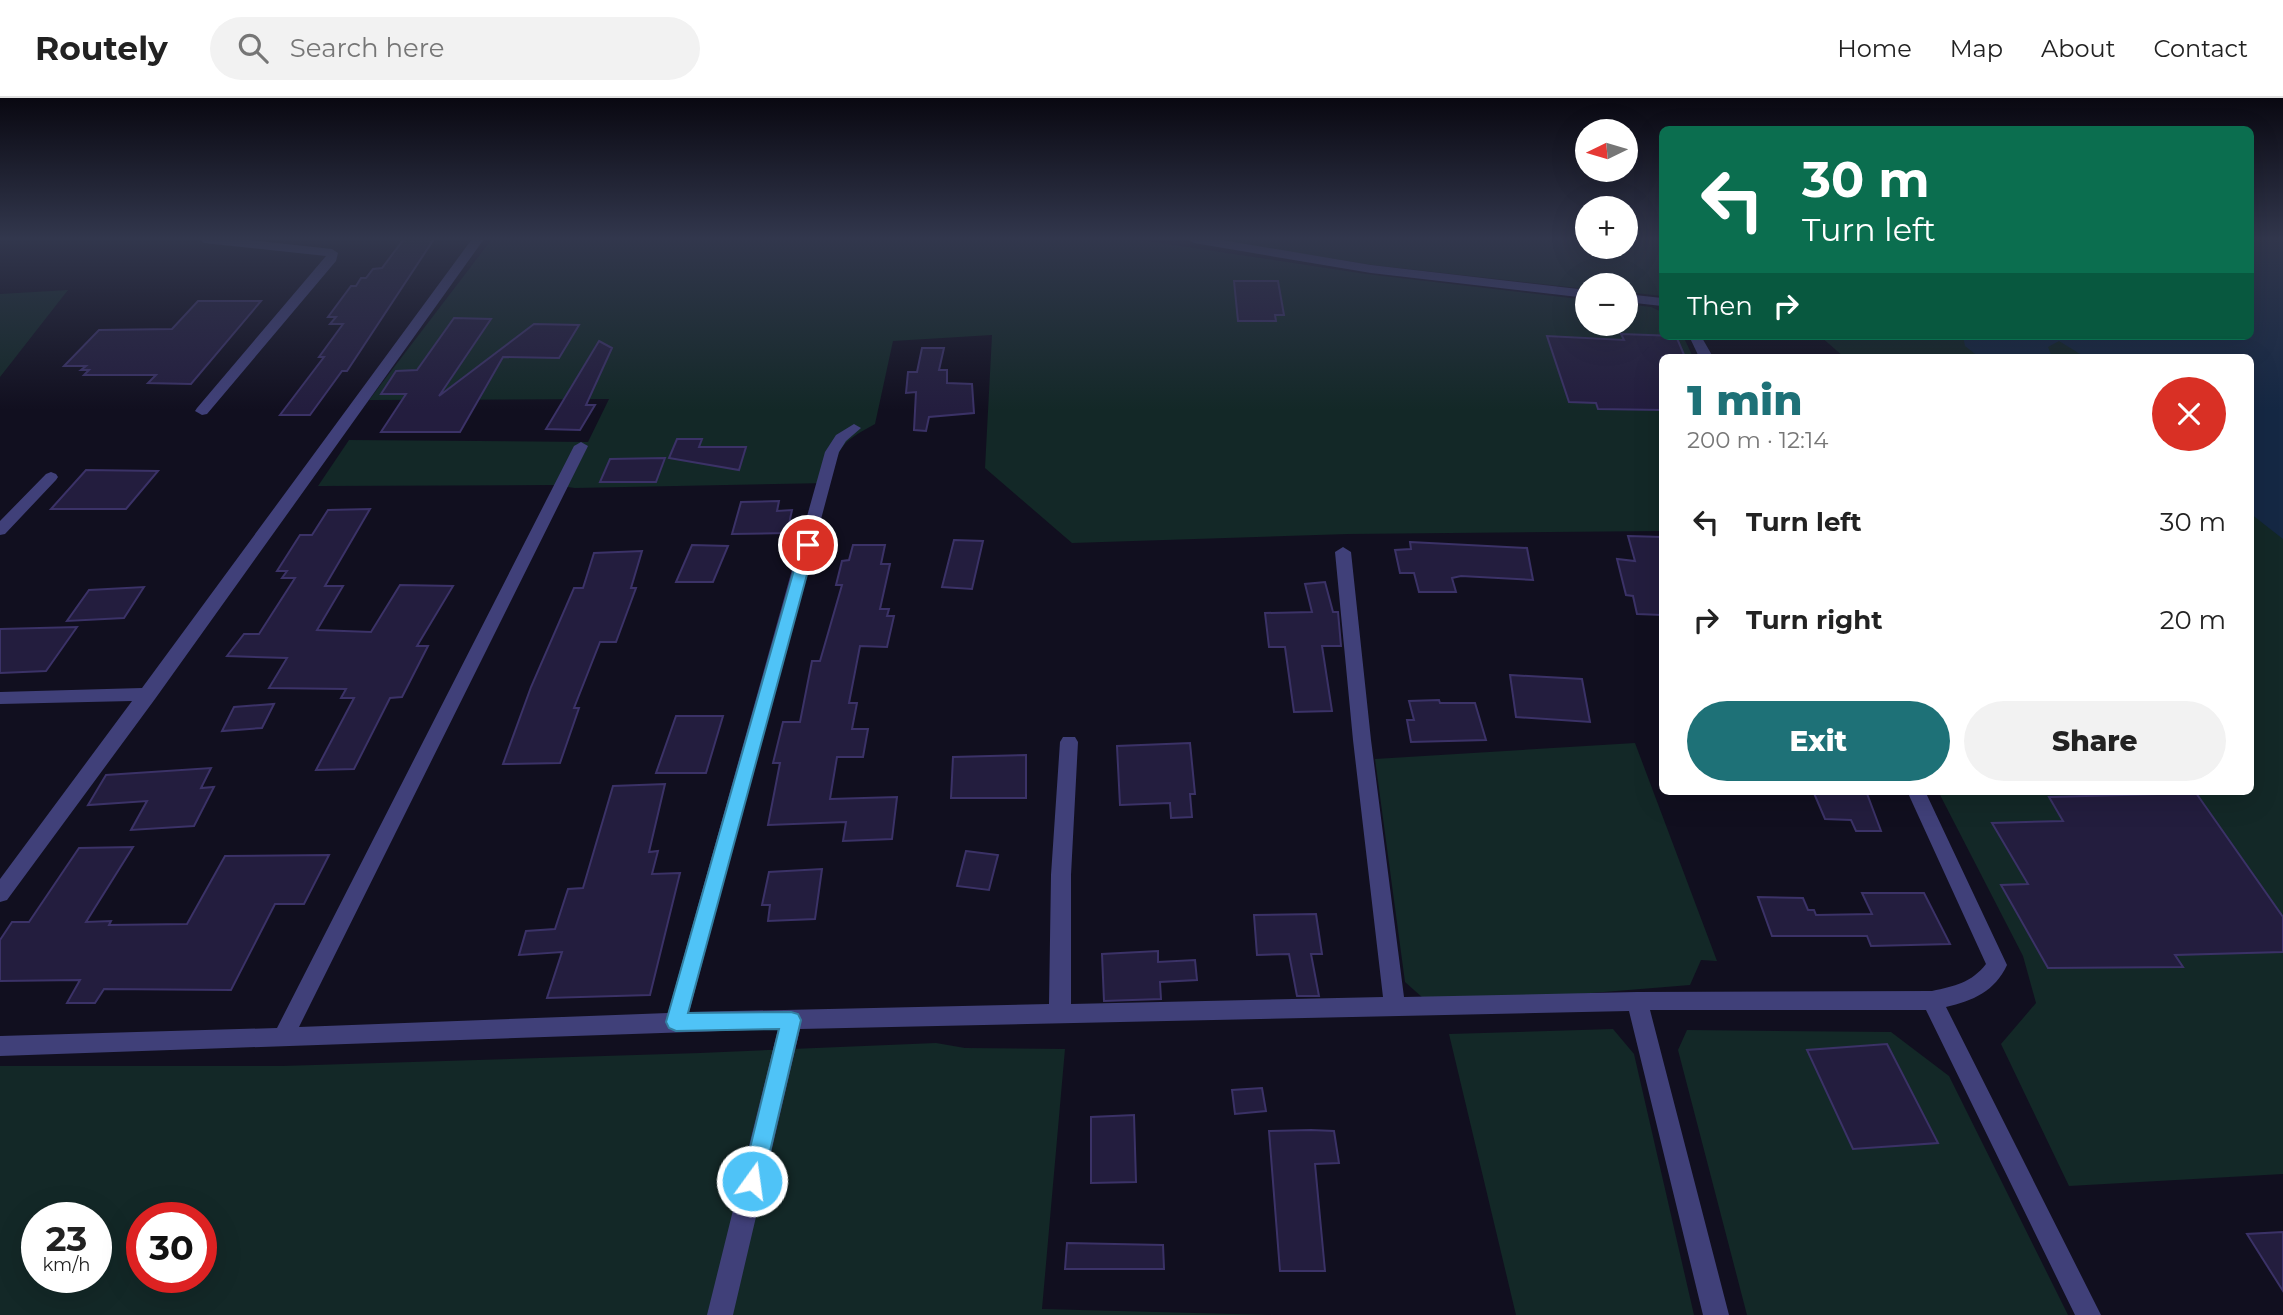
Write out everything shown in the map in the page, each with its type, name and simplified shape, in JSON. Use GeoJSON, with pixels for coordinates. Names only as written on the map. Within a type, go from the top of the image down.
{"type":"FeatureCollection","features":[{"type":"Feature","properties":{"kind":"street"},"geometry":{"type":"LineString","coordinates":[[202,411],[300,296]]}},
{"type":"Feature","properties":{"kind":"street"},"geometry":{"type":"LineString","coordinates":[[0,894],[149,694],[436,296]]}},
{"type":"Feature","properties":{"kind":"street"},"geometry":{"type":"LineString","coordinates":[[1638,299],[1659,302]]}},
{"type":"Feature","properties":{"kind":"street"},"geometry":{"type":"LineString","coordinates":[[676,1022],[832,452],[841,438],[854,428]]}},
{"type":"Feature","properties":{"kind":"street"},"geometry":{"type":"LineString","coordinates":[[283,1038],[580,446]]}},
{"type":"Feature","properties":{"kind":"street"},"geometry":{"type":"LineString","coordinates":[[0,530],[51,477]]}},
{"type":"Feature","properties":{"kind":"street"},"geometry":{"type":"LineString","coordinates":[[1343,552],[1360,727],[1395,1006]]}},
{"type":"Feature","properties":{"kind":"street"},"geometry":{"type":"LineString","coordinates":[[0,698],[149,694]]}},
{"type":"Feature","properties":{"kind":"street"},"geometry":{"type":"LineString","coordinates":[[1060,1015],[1061,875],[1069,742]]}},
{"type":"Feature","properties":{"kind":"street"},"geometry":{"type":"LineString","coordinates":[[0,1046],[676,1022],[1637,1001],[1932,1000],[1976,990],[1988,979],[1997,965],[1918,795]]}},
{"type":"Feature","properties":{"kind":"street"},"geometry":{"type":"LineString","coordinates":[[1932,1000],[2088,1315]]}},
{"type":"Feature","properties":{"kind":"street"},"geometry":{"type":"LineString","coordinates":[[1637,1001],[1716,1315]]}},
{"type":"Feature","properties":{"kind":"street"},"geometry":{"type":"LineString","coordinates":[[720,1315],[791,1020]]}},
{"type":"Feature","properties":{"kind":"green space"},"geometry":{"type":"Polygon","coordinates":[[[0,296],[63,296],[0,377],[0,296]]]}},
{"type":"Feature","properties":{"kind":"green space"},"geometry":{"type":"Polygon","coordinates":[[[449,296],[1551,296],[1575,299],[1575,336],[1638,336],[1638,305],[1651,307],[1659,311],[1659,340],[1685,340],[1692,354],[1659,354],[1659,531],[1348,534],[1072,543],[985,468],[992,335],[893,341],[875,424],[843,446],[829,483],[575,488],[553,485],[318,486],[349,440],[588,442],[609,399],[369,400],[449,296]]]}},
{"type":"Feature","properties":{"kind":"green space"},"geometry":{"type":"Polygon","coordinates":[[[1825,340],[2137,340],[2158,354],[1841,354],[1825,340]]]}},
{"type":"Feature","properties":{"kind":"green space"},"geometry":{"type":"Polygon","coordinates":[[[2254,429],[2283,456],[2283,1174],[2069,1186],[2001,1044],[2036,1003],[2023,956],[1940,795],[2254,795],[2254,429]]]}},
{"type":"Feature","properties":{"kind":"green space"},"geometry":{"type":"Polygon","coordinates":[[[1635,743],[1717,961],[1701,960],[1690,985],[1432,1006],[1405,982],[1375,759],[1635,743]]]}},
{"type":"Feature","properties":{"kind":"green space"},"geometry":{"type":"Polygon","coordinates":[[[1613,1029],[1634,1054],[1694,1315],[1516,1315],[1449,1034],[1613,1029]]]}},
{"type":"Feature","properties":{"kind":"green space"},"geometry":{"type":"Polygon","coordinates":[[[1687,1030],[1891,1032],[1949,1076],[2068,1315],[1747,1315],[1678,1050],[1687,1030]]]}},
{"type":"Feature","properties":{"kind":"green space"},"geometry":{"type":"Polygon","coordinates":[[[936,1043],[965,1048],[1065,1049],[1042,1309],[1275,1315],[0,1315],[0,1066],[282,1066],[936,1043]]]}},
{"type":"Feature","properties":{"kind":"water"},"geometry":{"type":"Polygon","coordinates":[[[2254,296],[2283,296],[2283,539],[2254,516],[2254,354],[2080,354],[2059,341],[2048,347],[2051,354],[1975,354],[1965,346],[1964,340],[2254,340],[2254,296]]]}},
{"type":"Feature","properties":{"kind":"building"},"geometry":{"type":"Polygon","coordinates":[[[344,296],[397,296],[347,371],[342,371],[310,415],[280,415],[324,357],[319,357],[343,324],[330,324],[336,317],[328,317],[344,296]]]}},
{"type":"Feature","properties":{"kind":"building"},"geometry":{"type":"Polygon","coordinates":[[[1235,296],[1281,296],[1284,315],[1275,315],[1276,321],[1238,321],[1235,296]]]}},
{"type":"Feature","properties":{"kind":"building"},"geometry":{"type":"Polygon","coordinates":[[[198,301],[261,301],[191,384],[148,383],[156,375],[84,375],[89,370],[81,370],[86,366],[64,366],[99,330],[172,329],[198,301]]]}},
{"type":"Feature","properties":{"kind":"building"},"geometry":{"type":"Polygon","coordinates":[[[454,318],[491,319],[439,396],[534,324],[579,325],[559,358],[503,357],[460,432],[381,432],[406,394],[381,394],[396,371],[417,370],[454,318]]]}},
{"type":"Feature","properties":{"kind":"building"},"geometry":{"type":"Polygon","coordinates":[[[1659,335],[1659,340],[1678,340],[1684,354],[1659,354],[1659,410],[1598,409],[1596,403],[1569,402],[1547,336],[1624,340],[1622,336],[1659,335]]]}},
{"type":"Feature","properties":{"kind":"building"},"geometry":{"type":"Polygon","coordinates":[[[599,341],[612,348],[586,405],[595,405],[580,430],[546,429],[599,341]]]}},
{"type":"Feature","properties":{"kind":"building"},"geometry":{"type":"Polygon","coordinates":[[[922,348],[944,348],[939,370],[947,370],[947,383],[972,384],[974,413],[929,417],[926,431],[914,430],[916,392],[906,393],[908,372],[917,372],[922,348]]]}},
{"type":"Feature","properties":{"kind":"building"},"geometry":{"type":"Polygon","coordinates":[[[677,439],[702,439],[699,447],[746,447],[739,470],[669,458],[677,439]]]}},
{"type":"Feature","properties":{"kind":"building"},"geometry":{"type":"Polygon","coordinates":[[[665,458],[656,482],[600,482],[610,459],[665,458]]]}},
{"type":"Feature","properties":{"kind":"building"},"geometry":{"type":"Polygon","coordinates":[[[86,470],[158,471],[126,509],[51,509],[86,470]]]}},
{"type":"Feature","properties":{"kind":"building"},"geometry":{"type":"Polygon","coordinates":[[[779,501],[777,511],[792,510],[787,533],[732,534],[741,502],[779,501]]]}},
{"type":"Feature","properties":{"kind":"building"},"geometry":{"type":"Polygon","coordinates":[[[370,509],[325,586],[343,586],[317,630],[371,632],[400,585],[453,586],[417,646],[428,646],[402,697],[390,698],[354,769],[316,770],[354,698],[341,698],[346,689],[269,688],[287,658],[227,656],[244,634],[259,634],[295,578],[282,578],[287,571],[277,571],[300,535],[312,535],[328,510],[370,509]]]}},
{"type":"Feature","properties":{"kind":"building"},"geometry":{"type":"Polygon","coordinates":[[[1628,536],[1659,537],[1659,615],[1637,614],[1633,596],[1626,595],[1617,559],[1635,561],[1628,536]]]}},
{"type":"Feature","properties":{"kind":"building"},"geometry":{"type":"Polygon","coordinates":[[[954,540],[983,541],[972,589],[942,587],[954,540]]]}},
{"type":"Feature","properties":{"kind":"building"},"geometry":{"type":"Polygon","coordinates":[[[1410,542],[1527,548],[1533,580],[1461,576],[1452,578],[1456,592],[1419,592],[1414,573],[1400,573],[1395,550],[1411,549],[1410,542]]]}},
{"type":"Feature","properties":{"kind":"building"},"geometry":{"type":"Polygon","coordinates":[[[692,545],[728,546],[713,582],[676,582],[692,545]]]}},
{"type":"Feature","properties":{"kind":"building"},"geometry":{"type":"Polygon","coordinates":[[[853,545],[885,545],[881,564],[890,564],[880,609],[889,609],[887,616],[894,616],[887,647],[860,646],[849,703],[857,703],[852,729],[868,729],[863,757],[837,757],[830,799],[897,797],[892,839],[843,841],[846,822],[768,825],[780,763],[773,763],[783,722],[800,722],[812,661],[820,661],[842,585],[836,585],[842,561],[849,560],[853,545]]]}},
{"type":"Feature","properties":{"kind":"building"},"geometry":{"type":"Polygon","coordinates":[[[642,551],[631,588],[636,588],[616,642],[600,642],[574,708],[579,708],[560,763],[503,764],[531,687],[574,588],[583,588],[594,553],[642,551]]]}},
{"type":"Feature","properties":{"kind":"building"},"geometry":{"type":"Polygon","coordinates":[[[1325,582],[1333,612],[1338,612],[1341,646],[1322,646],[1332,711],[1294,712],[1285,647],[1269,647],[1265,613],[1312,612],[1305,584],[1325,582]]]}},
{"type":"Feature","properties":{"kind":"building"},"geometry":{"type":"Polygon","coordinates":[[[144,587],[124,618],[67,621],[89,590],[144,587]]]}},
{"type":"Feature","properties":{"kind":"building"},"geometry":{"type":"Polygon","coordinates":[[[77,627],[46,671],[0,673],[0,629],[77,627]]]}},
{"type":"Feature","properties":{"kind":"building"},"geometry":{"type":"Polygon","coordinates":[[[1510,675],[1582,679],[1590,722],[1516,717],[1510,675]]]}},
{"type":"Feature","properties":{"kind":"building"},"geometry":{"type":"Polygon","coordinates":[[[1439,700],[1440,703],[1475,703],[1486,740],[1411,742],[1407,720],[1414,720],[1409,701],[1439,700]]]}},
{"type":"Feature","properties":{"kind":"building"},"geometry":{"type":"Polygon","coordinates":[[[274,704],[262,728],[222,731],[234,707],[274,704]]]}},
{"type":"Feature","properties":{"kind":"building"},"geometry":{"type":"Polygon","coordinates":[[[676,716],[723,716],[706,773],[656,773],[676,716]]]}},
{"type":"Feature","properties":{"kind":"building"},"geometry":{"type":"Polygon","coordinates":[[[1190,743],[1195,794],[1190,794],[1192,817],[1171,818],[1170,803],[1120,805],[1117,746],[1190,743]]]}},
{"type":"Feature","properties":{"kind":"building"},"geometry":{"type":"Polygon","coordinates":[[[1026,755],[1026,798],[951,798],[953,757],[1026,755]]]}},
{"type":"Feature","properties":{"kind":"building"},"geometry":{"type":"Polygon","coordinates":[[[211,768],[201,788],[214,787],[194,826],[131,830],[147,801],[88,805],[106,775],[211,768]]]}},
{"type":"Feature","properties":{"kind":"building"},"geometry":{"type":"Polygon","coordinates":[[[665,784],[649,852],[658,851],[652,874],[680,873],[650,995],[547,998],[562,952],[519,955],[526,931],[555,929],[568,889],[583,888],[613,786],[665,784]]]}},
{"type":"Feature","properties":{"kind":"building"},"geometry":{"type":"Polygon","coordinates":[[[1815,795],[1868,795],[1881,831],[1856,831],[1851,820],[1825,819],[1815,795]]]}},
{"type":"Feature","properties":{"kind":"building"},"geometry":{"type":"Polygon","coordinates":[[[2197,795],[2283,917],[2283,952],[2175,955],[2183,967],[2048,968],[2001,885],[2028,884],[1992,823],[2063,821],[2049,797],[2197,795]]]}},
{"type":"Feature","properties":{"kind":"building"},"geometry":{"type":"Polygon","coordinates":[[[133,847],[86,922],[111,921],[109,925],[187,924],[225,856],[329,855],[304,904],[275,904],[231,990],[104,989],[95,1003],[67,1003],[80,980],[0,981],[0,940],[12,922],[29,922],[79,848],[133,847]]]}},
{"type":"Feature","properties":{"kind":"building"},"geometry":{"type":"Polygon","coordinates":[[[966,851],[998,855],[989,890],[957,886],[966,851]]]}},
{"type":"Feature","properties":{"kind":"building"},"geometry":{"type":"Polygon","coordinates":[[[822,869],[815,919],[768,921],[770,905],[762,905],[769,872],[822,869]]]}},
{"type":"Feature","properties":{"kind":"building"},"geometry":{"type":"Polygon","coordinates":[[[1862,893],[1924,893],[1950,944],[1871,946],[1867,936],[1772,936],[1758,897],[1803,898],[1808,910],[1814,910],[1816,915],[1872,914],[1862,893]]]}},
{"type":"Feature","properties":{"kind":"building"},"geometry":{"type":"Polygon","coordinates":[[[1316,914],[1322,954],[1311,954],[1319,996],[1297,996],[1289,954],[1257,955],[1254,915],[1316,914]]]}},
{"type":"Feature","properties":{"kind":"building"},"geometry":{"type":"Polygon","coordinates":[[[1158,951],[1158,962],[1195,960],[1197,980],[1160,982],[1161,999],[1104,1001],[1102,954],[1158,951]]]}},
{"type":"Feature","properties":{"kind":"building"},"geometry":{"type":"Polygon","coordinates":[[[1887,1044],[1938,1143],[1853,1149],[1807,1050],[1887,1044]]]}},
{"type":"Feature","properties":{"kind":"building"},"geometry":{"type":"Polygon","coordinates":[[[1262,1088],[1266,1111],[1235,1114],[1232,1090],[1262,1088]]]}},
{"type":"Feature","properties":{"kind":"building"},"geometry":{"type":"Polygon","coordinates":[[[1134,1115],[1136,1182],[1091,1183],[1091,1117],[1134,1115]]]}},
{"type":"Feature","properties":{"kind":"building"},"geometry":{"type":"Polygon","coordinates":[[[1269,1131],[1334,1131],[1339,1163],[1315,1164],[1325,1271],[1280,1271],[1269,1131]]]}},
{"type":"Feature","properties":{"kind":"building"},"geometry":{"type":"Polygon","coordinates":[[[2283,1232],[2283,1291],[2247,1234],[2283,1232]]]}},
{"type":"Feature","properties":{"kind":"building"},"geometry":{"type":"Polygon","coordinates":[[[1067,1243],[1163,1245],[1164,1269],[1065,1269],[1067,1243]]]}},
{"type":"Feature","properties":{"kind":"route"},"geometry":{"type":"LineString","coordinates":[[752,1181],[791,1020],[676,1022],[808,545]]}}]}
